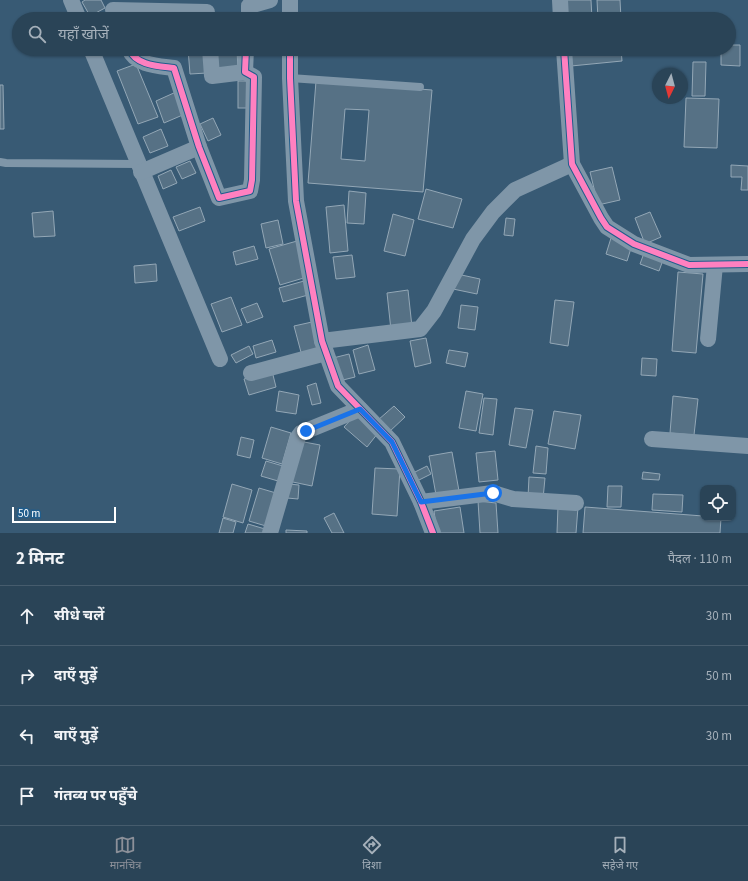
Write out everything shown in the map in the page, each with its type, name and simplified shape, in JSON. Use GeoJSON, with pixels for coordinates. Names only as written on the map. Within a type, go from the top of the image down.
{"type":"FeatureCollection","features":[{"type":"Feature","properties":{"kind":"street"},"geometry":{"type":"LineString","coordinates":[[71,0],[76,12]]}},
{"type":"Feature","properties":{"kind":"street"},"geometry":{"type":"LineString","coordinates":[[250,12],[250,6],[270,0]]}},
{"type":"Feature","properties":{"kind":"street"},"geometry":{"type":"LineString","coordinates":[[290,0],[290,12]]}},
{"type":"Feature","properties":{"kind":"street"},"geometry":{"type":"LineString","coordinates":[[560,0],[561,12]]}},
{"type":"Feature","properties":{"kind":"street"},"geometry":{"type":"LineString","coordinates":[[112,10],[207,10]]}},
{"type":"Feature","properties":{"kind":"street"},"geometry":{"type":"LineString","coordinates":[[94,56],[139,168],[220,359]]}},
{"type":"Feature","properties":{"kind":"street"},"geometry":{"type":"LineString","coordinates":[[134,56],[147,65],[174,68],[199,147],[219,198],[250,191],[252,180],[254,77],[245,72],[212,76],[211,56]]}},
{"type":"Feature","properties":{"kind":"street"},"geometry":{"type":"LineString","coordinates":[[245,72],[246,56]]}},
{"type":"Feature","properties":{"kind":"street"},"geometry":{"type":"LineString","coordinates":[[290,56],[296,201],[324,347],[338,386],[392,442],[421,502],[433,533]]}},
{"type":"Feature","properties":{"kind":"street"},"geometry":{"type":"LineString","coordinates":[[564,56],[572,164],[607,227],[634,244],[689,265],[748,264]]}},
{"type":"Feature","properties":{"kind":"street"},"geometry":{"type":"LineString","coordinates":[[139,168],[199,147]]}},
{"type":"Feature","properties":{"kind":"street"},"geometry":{"type":"LineString","coordinates":[[251,373],[324,347],[420,329],[434,311],[473,239],[493,212],[515,190],[572,164]]}},
{"type":"Feature","properties":{"kind":"street"},"geometry":{"type":"LineString","coordinates":[[708,339],[715,265]]}},
{"type":"Feature","properties":{"kind":"street"},"geometry":{"type":"LineString","coordinates":[[270,533],[298,437],[301,433],[360,409]]}},
{"type":"Feature","properties":{"kind":"street"},"geometry":{"type":"LineString","coordinates":[[652,439],[748,446]]}},
{"type":"Feature","properties":{"kind":"street"},"geometry":{"type":"LineString","coordinates":[[421,502],[493,493],[513,499],[576,504]]}},
{"type":"Feature","properties":{"kind":"lane"},"geometry":{"type":"LineString","coordinates":[[290,78],[420,87]]}},
{"type":"Feature","properties":{"kind":"lane"},"geometry":{"type":"LineString","coordinates":[[0,162],[139,168]]}},
{"type":"Feature","properties":{"kind":"building"},"geometry":{"type":"Polygon","coordinates":[[[85,0],[101,0],[105,8],[98,12],[88,12],[82,2],[85,0]]]}},
{"type":"Feature","properties":{"kind":"building"},"geometry":{"type":"Polygon","coordinates":[[[567,0],[591,0],[592,12],[567,12],[567,0]]]}},
{"type":"Feature","properties":{"kind":"building"},"geometry":{"type":"Polygon","coordinates":[[[597,0],[620,0],[621,12],[598,12],[597,0]]]}},
{"type":"Feature","properties":{"kind":"building"},"geometry":{"type":"Polygon","coordinates":[[[736,45],[740,45],[740,66],[721,65],[721,56],[736,56],[736,45]]]}},
{"type":"Feature","properties":{"kind":"building"},"geometry":{"type":"Polygon","coordinates":[[[189,56],[206,56],[207,73],[190,74],[189,56]]]}},
{"type":"Feature","properties":{"kind":"building"},"geometry":{"type":"Polygon","coordinates":[[[215,56],[237,56],[238,71],[216,73],[215,56]]]}},
{"type":"Feature","properties":{"kind":"building"},"geometry":{"type":"Polygon","coordinates":[[[570,56],[622,56],[622,61],[571,66],[570,56]]]}},
{"type":"Feature","properties":{"kind":"building"},"geometry":{"type":"Polygon","coordinates":[[[693,62],[706,62],[705,96],[692,96],[693,62]]]}},
{"type":"Feature","properties":{"kind":"building"},"geometry":{"type":"Polygon","coordinates":[[[136,64],[158,117],[138,124],[117,71],[136,64]]]}},
{"type":"Feature","properties":{"kind":"building"},"geometry":{"type":"Polygon","coordinates":[[[238,81],[251,81],[251,108],[238,108],[238,81]]]}},
{"type":"Feature","properties":{"kind":"building"},"geometry":{"type":"Polygon","coordinates":[[[316,81],[432,90],[423,192],[308,183],[316,81]],[[345,109],[341,159],[365,161],[369,110],[345,109]]]}},
{"type":"Feature","properties":{"kind":"building"},"geometry":{"type":"Polygon","coordinates":[[[0,85],[3,85],[4,129],[0,129],[0,85]]]}},
{"type":"Feature","properties":{"kind":"building"},"geometry":{"type":"Polygon","coordinates":[[[176,92],[185,114],[164,123],[156,101],[176,92]]]}},
{"type":"Feature","properties":{"kind":"building"},"geometry":{"type":"Polygon","coordinates":[[[688,98],[719,99],[717,148],[684,147],[686,104],[688,104],[688,98]]]}},
{"type":"Feature","properties":{"kind":"building"},"geometry":{"type":"Polygon","coordinates":[[[213,118],[221,135],[208,141],[200,124],[213,118]]]}},
{"type":"Feature","properties":{"kind":"building"},"geometry":{"type":"Polygon","coordinates":[[[161,129],[168,146],[150,153],[143,137],[161,129]]]}},
{"type":"Feature","properties":{"kind":"building"},"geometry":{"type":"Polygon","coordinates":[[[190,161],[196,173],[182,179],[176,167],[190,161]]]}},
{"type":"Feature","properties":{"kind":"building"},"geometry":{"type":"Polygon","coordinates":[[[731,165],[748,166],[748,190],[741,190],[742,177],[731,177],[731,165]]]}},
{"type":"Feature","properties":{"kind":"building"},"geometry":{"type":"Polygon","coordinates":[[[612,167],[620,200],[598,205],[590,172],[612,167]]]}},
{"type":"Feature","properties":{"kind":"building"},"geometry":{"type":"Polygon","coordinates":[[[171,170],[177,183],[163,189],[158,176],[171,170]]]}},
{"type":"Feature","properties":{"kind":"building"},"geometry":{"type":"Polygon","coordinates":[[[426,189],[462,199],[453,228],[418,219],[426,189]]]}},
{"type":"Feature","properties":{"kind":"building"},"geometry":{"type":"Polygon","coordinates":[[[349,191],[366,193],[364,224],[347,223],[349,191]]]}},
{"type":"Feature","properties":{"kind":"building"},"geometry":{"type":"Polygon","coordinates":[[[344,205],[348,251],[330,253],[326,207],[344,205]]]}},
{"type":"Feature","properties":{"kind":"building"},"geometry":{"type":"Polygon","coordinates":[[[200,207],[205,221],[179,231],[173,217],[200,207]]]}},
{"type":"Feature","properties":{"kind":"building"},"geometry":{"type":"Polygon","coordinates":[[[53,211],[55,236],[34,237],[32,213],[53,211]]]}},
{"type":"Feature","properties":{"kind":"building"},"geometry":{"type":"Polygon","coordinates":[[[650,212],[661,237],[645,244],[635,218],[650,212]]]}},
{"type":"Feature","properties":{"kind":"building"},"geometry":{"type":"Polygon","coordinates":[[[393,214],[414,220],[405,256],[384,251],[393,214]]]}},
{"type":"Feature","properties":{"kind":"building"},"geometry":{"type":"Polygon","coordinates":[[[506,218],[515,219],[513,236],[504,235],[506,218]]]}},
{"type":"Feature","properties":{"kind":"building"},"geometry":{"type":"Polygon","coordinates":[[[278,220],[283,244],[266,248],[261,224],[278,220]]]}},
{"type":"Feature","properties":{"kind":"building"},"geometry":{"type":"Polygon","coordinates":[[[611,238],[632,245],[627,261],[606,254],[611,238]]]}},
{"type":"Feature","properties":{"kind":"building"},"geometry":{"type":"Polygon","coordinates":[[[297,241],[307,277],[280,285],[269,249],[297,241]]]}},
{"type":"Feature","properties":{"kind":"building"},"geometry":{"type":"Polygon","coordinates":[[[254,246],[258,259],[236,265],[233,252],[254,246]]]}},
{"type":"Feature","properties":{"kind":"building"},"geometry":{"type":"Polygon","coordinates":[[[644,253],[663,260],[659,271],[640,264],[644,253]]]}},
{"type":"Feature","properties":{"kind":"building"},"geometry":{"type":"Polygon","coordinates":[[[352,255],[355,277],[336,279],[333,257],[352,255]]]}},
{"type":"Feature","properties":{"kind":"building"},"geometry":{"type":"Polygon","coordinates":[[[156,264],[157,281],[135,283],[134,266],[156,264]]]}},
{"type":"Feature","properties":{"kind":"building"},"geometry":{"type":"Polygon","coordinates":[[[678,272],[703,274],[696,353],[672,351],[678,272]]]}},
{"type":"Feature","properties":{"kind":"building"},"geometry":{"type":"Polygon","coordinates":[[[457,274],[480,279],[477,294],[453,289],[457,274]]]}},
{"type":"Feature","properties":{"kind":"building"},"geometry":{"type":"Polygon","coordinates":[[[304,281],[308,295],[283,302],[279,288],[304,281]]]}},
{"type":"Feature","properties":{"kind":"building"},"geometry":{"type":"Polygon","coordinates":[[[408,290],[412,327],[391,330],[387,293],[408,290]]]}},
{"type":"Feature","properties":{"kind":"building"},"geometry":{"type":"Polygon","coordinates":[[[231,297],[242,325],[222,332],[211,304],[231,297]]]}},
{"type":"Feature","properties":{"kind":"building"},"geometry":{"type":"Polygon","coordinates":[[[555,300],[574,302],[568,346],[550,343],[555,300]]]}},
{"type":"Feature","properties":{"kind":"building"},"geometry":{"type":"Polygon","coordinates":[[[257,303],[263,317],[247,323],[241,309],[257,303]]]}},
{"type":"Feature","properties":{"kind":"building"},"geometry":{"type":"Polygon","coordinates":[[[461,305],[478,307],[475,330],[458,328],[461,305]]]}},
{"type":"Feature","properties":{"kind":"building"},"geometry":{"type":"Polygon","coordinates":[[[312,322],[319,352],[302,356],[294,326],[312,322]]]}},
{"type":"Feature","properties":{"kind":"building"},"geometry":{"type":"Polygon","coordinates":[[[426,338],[431,363],[415,367],[410,341],[426,338]]]}},
{"type":"Feature","properties":{"kind":"building"},"geometry":{"type":"Polygon","coordinates":[[[272,340],[276,352],[256,358],[253,346],[272,340]]]}},
{"type":"Feature","properties":{"kind":"building"},"geometry":{"type":"Polygon","coordinates":[[[368,345],[375,370],[359,374],[353,350],[368,345]]]}},
{"type":"Feature","properties":{"kind":"building"},"geometry":{"type":"Polygon","coordinates":[[[249,346],[253,354],[236,363],[231,355],[249,346]]]}},
{"type":"Feature","properties":{"kind":"building"},"geometry":{"type":"Polygon","coordinates":[[[449,350],[468,353],[465,367],[446,363],[449,350]]]}},
{"type":"Feature","properties":{"kind":"building"},"geometry":{"type":"Polygon","coordinates":[[[349,354],[355,377],[339,381],[333,358],[349,354]]]}},
{"type":"Feature","properties":{"kind":"building"},"geometry":{"type":"Polygon","coordinates":[[[642,358],[657,359],[656,376],[641,375],[642,358]]]}},
{"type":"Feature","properties":{"kind":"building"},"geometry":{"type":"Polygon","coordinates":[[[272,371],[276,387],[249,395],[244,379],[272,371]]]}},
{"type":"Feature","properties":{"kind":"building"},"geometry":{"type":"Polygon","coordinates":[[[316,383],[321,403],[312,405],[307,386],[316,383]]]}},
{"type":"Feature","properties":{"kind":"building"},"geometry":{"type":"Polygon","coordinates":[[[279,391],[299,395],[296,414],[276,411],[279,391]]]}},
{"type":"Feature","properties":{"kind":"building"},"geometry":{"type":"Polygon","coordinates":[[[466,391],[483,394],[476,431],[459,428],[466,391]]]}},
{"type":"Feature","properties":{"kind":"building"},"geometry":{"type":"Polygon","coordinates":[[[673,396],[698,399],[694,435],[670,433],[673,396]]]}},
{"type":"Feature","properties":{"kind":"building"},"geometry":{"type":"Polygon","coordinates":[[[484,398],[497,399],[493,435],[479,433],[484,398]]]}},
{"type":"Feature","properties":{"kind":"building"},"geometry":{"type":"Polygon","coordinates":[[[394,406],[405,417],[389,432],[378,420],[394,406]]]}},
{"type":"Feature","properties":{"kind":"building"},"geometry":{"type":"Polygon","coordinates":[[[515,408],[533,410],[526,448],[509,445],[515,408]]]}},
{"type":"Feature","properties":{"kind":"building"},"geometry":{"type":"Polygon","coordinates":[[[554,411],[581,415],[575,449],[548,444],[554,411]]]}},
{"type":"Feature","properties":{"kind":"building"},"geometry":{"type":"Polygon","coordinates":[[[356,414],[378,433],[367,447],[344,427],[356,414]]]}},
{"type":"Feature","properties":{"kind":"building"},"geometry":{"type":"Polygon","coordinates":[[[271,427],[291,433],[282,464],[262,458],[271,427]]]}},
{"type":"Feature","properties":{"kind":"building"},"geometry":{"type":"Polygon","coordinates":[[[241,437],[254,440],[250,458],[237,455],[241,437]]]}},
{"type":"Feature","properties":{"kind":"building"},"geometry":{"type":"Polygon","coordinates":[[[299,441],[320,445],[312,486],[288,481],[299,441]]]}},
{"type":"Feature","properties":{"kind":"building"},"geometry":{"type":"Polygon","coordinates":[[[536,446],[548,448],[546,474],[533,473],[536,446]]]}},
{"type":"Feature","properties":{"kind":"building"},"geometry":{"type":"Polygon","coordinates":[[[495,451],[498,480],[479,482],[476,453],[495,451]]]}},
{"type":"Feature","properties":{"kind":"building"},"geometry":{"type":"Polygon","coordinates":[[[452,452],[459,491],[436,495],[429,456],[452,452]]]}},
{"type":"Feature","properties":{"kind":"building"},"geometry":{"type":"Polygon","coordinates":[[[266,461],[283,466],[278,481],[261,476],[266,461]]]}},
{"type":"Feature","properties":{"kind":"building"},"geometry":{"type":"Polygon","coordinates":[[[427,466],[431,474],[413,483],[409,475],[427,466]]]}},
{"type":"Feature","properties":{"kind":"building"},"geometry":{"type":"Polygon","coordinates":[[[375,468],[400,469],[397,516],[372,514],[375,468]]]}},
{"type":"Feature","properties":{"kind":"building"},"geometry":{"type":"Polygon","coordinates":[[[643,472],[660,474],[659,480],[642,479],[643,472]]]}},
{"type":"Feature","properties":{"kind":"building"},"geometry":{"type":"Polygon","coordinates":[[[529,477],[545,478],[543,499],[528,497],[529,477]]]}},
{"type":"Feature","properties":{"kind":"building"},"geometry":{"type":"Polygon","coordinates":[[[232,484],[252,490],[243,523],[223,517],[232,484]]]}},
{"type":"Feature","properties":{"kind":"building"},"geometry":{"type":"Polygon","coordinates":[[[289,484],[299,485],[298,499],[287,498],[289,484]]]}},
{"type":"Feature","properties":{"kind":"building"},"geometry":{"type":"Polygon","coordinates":[[[608,486],[622,486],[621,507],[607,507],[608,486]]]}},
{"type":"Feature","properties":{"kind":"building"},"geometry":{"type":"Polygon","coordinates":[[[259,488],[276,493],[266,526],[249,521],[259,488]]]}},
{"type":"Feature","properties":{"kind":"building"},"geometry":{"type":"Polygon","coordinates":[[[653,494],[683,495],[682,512],[652,510],[653,494]]]}},
{"type":"Feature","properties":{"kind":"building"},"geometry":{"type":"Polygon","coordinates":[[[478,501],[496,503],[498,533],[480,533],[478,501]]]}},
{"type":"Feature","properties":{"kind":"building"},"geometry":{"type":"Polygon","coordinates":[[[558,506],[578,507],[576,533],[557,533],[558,506]]]}},
{"type":"Feature","properties":{"kind":"building"},"geometry":{"type":"Polygon","coordinates":[[[460,507],[464,533],[437,533],[434,511],[460,507]]]}},
{"type":"Feature","properties":{"kind":"building"},"geometry":{"type":"Polygon","coordinates":[[[585,507],[700,516],[700,521],[721,521],[720,533],[583,533],[585,507]]]}},
{"type":"Feature","properties":{"kind":"building"},"geometry":{"type":"Polygon","coordinates":[[[334,513],[344,533],[332,533],[324,518],[334,513]]]}},
{"type":"Feature","properties":{"kind":"building"},"geometry":{"type":"Polygon","coordinates":[[[223,518],[236,522],[233,533],[219,533],[223,518]]]}},
{"type":"Feature","properties":{"kind":"building"},"geometry":{"type":"Polygon","coordinates":[[[248,524],[265,529],[264,533],[245,533],[248,524]]]}},
{"type":"Feature","properties":{"kind":"building"},"geometry":{"type":"Polygon","coordinates":[[[286,530],[307,531],[307,533],[286,533],[286,530]]]}},
{"type":"Feature","properties":{"kind":"cycle path"},"geometry":{"type":"LineString","coordinates":[[133,56],[148,64],[174,68],[199,147],[219,198],[250,191],[252,180],[254,77],[245,72],[246,56]]}},
{"type":"Feature","properties":{"kind":"cycle path"},"geometry":{"type":"LineString","coordinates":[[290,56],[296,201],[322,341],[338,386],[392,442],[421,502],[433,533]]}},
{"type":"Feature","properties":{"kind":"cycle path"},"geometry":{"type":"LineString","coordinates":[[564,56],[572,164],[607,227],[634,244],[689,265],[748,264]]}},
{"type":"Feature","properties":{"kind":"route"},"geometry":{"type":"LineString","coordinates":[[306,431],[360,409],[392,442],[421,502],[493,493]]}}]}
